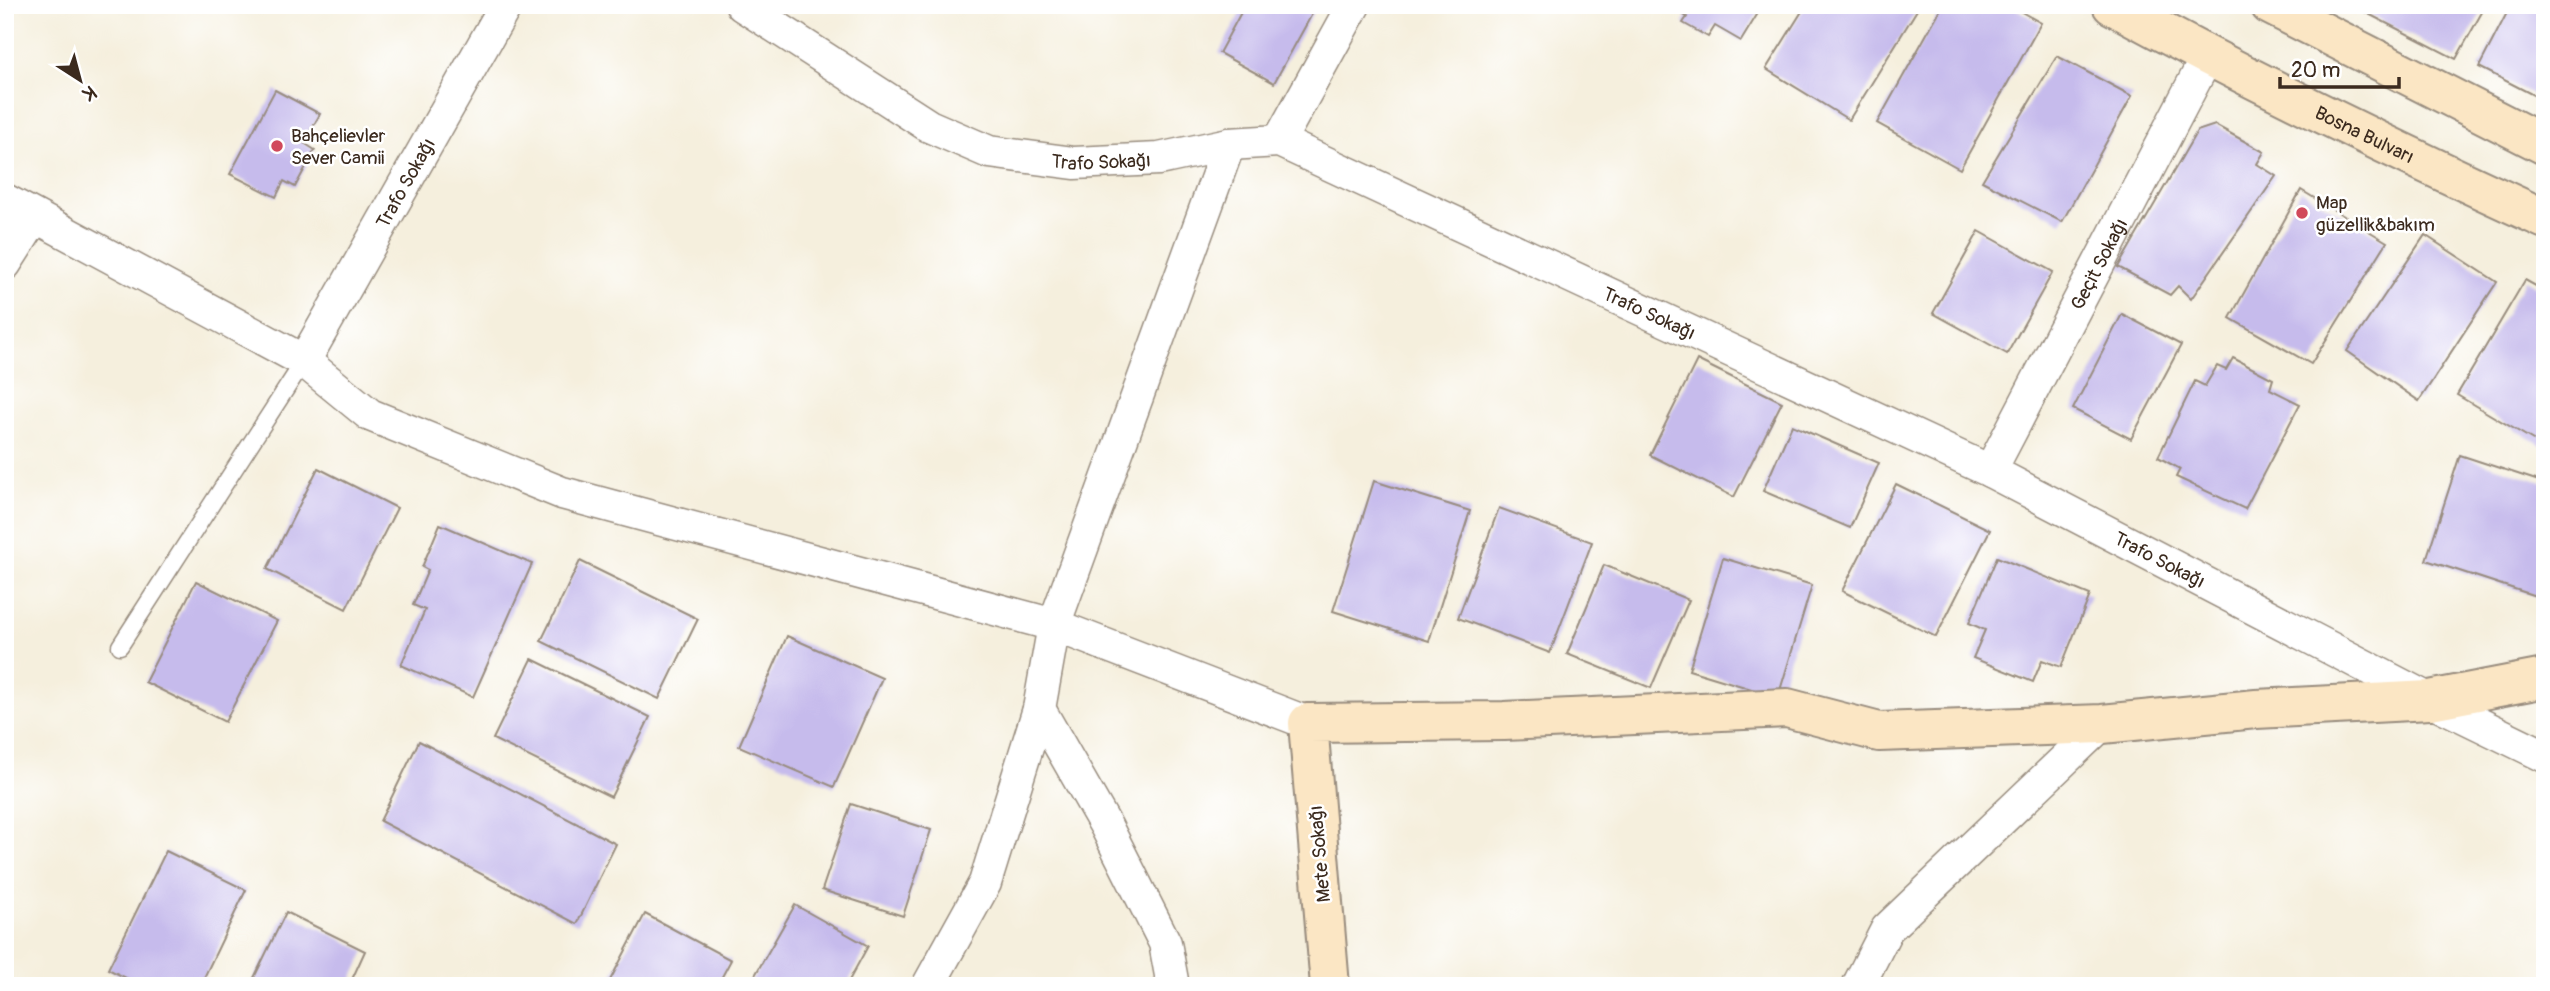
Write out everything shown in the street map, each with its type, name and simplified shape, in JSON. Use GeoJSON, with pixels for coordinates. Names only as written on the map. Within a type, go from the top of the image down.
{"type":"FeatureCollection","features":[{"type":"Feature","properties":{"kind":"main road","name":"Bosna Bulvarı"},"geometry":{"type":"LineString","coordinates":[[2112,5],[2207,57],[2416,160],[2545,219]]}},
{"type":"Feature","properties":{"kind":"main road"},"geometry":{"type":"LineString","coordinates":[[2270,5],[2545,145]]}},
{"type":"Feature","properties":{"kind":"main road"},"geometry":{"type":"LineString","coordinates":[[1308,723],[1504,721],[1787,708],[1879,732],[2102,724],[2256,709],[2430,700],[2545,678]]}},
{"type":"Feature","properties":{"kind":"main road","name":"Mete Sokağı"},"geometry":{"type":"LineString","coordinates":[[1308,723],[1330,986]]}},
{"type":"Feature","properties":{"kind":"street","name":"Trafo Sokağı"},"geometry":{"type":"LineString","coordinates":[[304,361],[506,5]]}},
{"type":"Feature","properties":{"kind":"street","name":"Trafo Sokağı"},"geometry":{"type":"LineString","coordinates":[[742,5],[929,126],[989,152],[1074,163],[1159,159],[1229,144],[1279,141],[1990,471],[2430,700],[2545,756]]}},
{"type":"Feature","properties":{"kind":"street"},"geometry":{"type":"LineString","coordinates":[[1279,141],[1354,5]]}},
{"type":"Feature","properties":{"kind":"street","name":"Geçit Sokağı"},"geometry":{"type":"LineString","coordinates":[[1990,471],[2207,57]]}},
{"type":"Feature","properties":{"kind":"street"},"geometry":{"type":"LineString","coordinates":[[928,986],[985,883],[1039,709],[1054,625],[1229,144]]}},
{"type":"Feature","properties":{"kind":"street"},"geometry":{"type":"LineString","coordinates":[[5,200],[304,361],[370,415],[562,493],[1054,625],[1308,723]]}},
{"type":"Feature","properties":{"kind":"street"},"geometry":{"type":"LineString","coordinates":[[5,264],[35,217]]}},
{"type":"Feature","properties":{"kind":"street"},"geometry":{"type":"LineString","coordinates":[[1039,709],[1106,826],[1165,943],[1173,986]]}},
{"type":"Feature","properties":{"kind":"street"},"geometry":{"type":"LineString","coordinates":[[1858,986],[1887,929],[2102,724]]}},
{"type":"Feature","properties":{"kind":"lane"},"geometry":{"type":"LineString","coordinates":[[120,646],[304,361]]}},
{"type":"Feature","properties":{"kind":"building"},"geometry":{"type":"Polygon","coordinates":[[[1245,5],[1317,5],[1274,83],[1219,53],[1245,5]]]}},
{"type":"Feature","properties":{"kind":"building"},"geometry":{"type":"Polygon","coordinates":[[[1677,5],[1763,5],[1741,41],[1715,26],[1708,37],[1683,23],[1687,17],[1679,12],[1677,5]]]}},
{"type":"Feature","properties":{"kind":"building"},"geometry":{"type":"Polygon","coordinates":[[[1806,5],[1920,5],[1849,120],[1766,69],[1806,5]]]}},
{"type":"Feature","properties":{"kind":"building"},"geometry":{"type":"Polygon","coordinates":[[[1943,5],[2009,5],[2041,23],[1960,169],[1877,123],[1943,5]]]}},
{"type":"Feature","properties":{"kind":"building"},"geometry":{"type":"Polygon","coordinates":[[[2351,5],[2486,5],[2456,59],[2351,5]]]}},
{"type":"Feature","properties":{"kind":"building"},"geometry":{"type":"Polygon","coordinates":[[[2511,5],[2545,5],[2545,101],[2479,67],[2511,5]]]}},
{"type":"Feature","properties":{"kind":"building"},"geometry":{"type":"Polygon","coordinates":[[[2057,56],[2132,96],[2062,222],[1982,181],[2057,56]]]}},
{"type":"Feature","properties":{"kind":"building","name":"Bahçelievler Sever Camii"},"geometry":{"type":"Polygon","coordinates":[[[275,90],[320,114],[304,143],[315,150],[295,187],[284,181],[276,197],[230,174],[275,90]]]}},
{"type":"Feature","properties":{"kind":"building"},"geometry":{"type":"Polygon","coordinates":[[[2215,125],[2264,152],[2257,164],[2276,176],[2191,299],[2178,286],[2170,295],[2118,267],[2197,131],[2215,125]]]}},
{"type":"Feature","properties":{"kind":"building"},"geometry":{"type":"Polygon","coordinates":[[[2301,190],[2387,242],[2311,364],[2230,318],[2301,190]]]}},
{"type":"Feature","properties":{"kind":"building"},"geometry":{"type":"Polygon","coordinates":[[[1979,231],[2053,272],[2007,354],[1933,313],[1979,231]]]}},
{"type":"Feature","properties":{"kind":"building"},"geometry":{"type":"Polygon","coordinates":[[[2425,235],[2497,282],[2419,401],[2347,351],[2425,235]]]}},
{"type":"Feature","properties":{"kind":"building"},"geometry":{"type":"Polygon","coordinates":[[[2525,280],[2545,291],[2545,447],[2457,395],[2525,280]]]}},
{"type":"Feature","properties":{"kind":"building"},"geometry":{"type":"Polygon","coordinates":[[[2122,314],[2181,345],[2131,439],[2073,409],[2122,314]]]}},
{"type":"Feature","properties":{"kind":"building"},"geometry":{"type":"Polygon","coordinates":[[[2233,358],[2273,379],[2270,389],[2300,404],[2245,509],[2176,477],[2180,469],[2158,457],[2195,381],[2205,386],[2217,366],[2226,370],[2233,358]]]}},
{"type":"Feature","properties":{"kind":"building"},"geometry":{"type":"Polygon","coordinates":[[[1697,360],[1782,402],[1734,497],[1650,455],[1697,360]]]}},
{"type":"Feature","properties":{"kind":"building"},"geometry":{"type":"Polygon","coordinates":[[[1792,425],[1879,463],[1850,528],[1763,491],[1792,425]]]}},
{"type":"Feature","properties":{"kind":"building"},"geometry":{"type":"Polygon","coordinates":[[[2460,455],[2545,483],[2545,599],[2426,560],[2460,455]]]}},
{"type":"Feature","properties":{"kind":"building"},"geometry":{"type":"Polygon","coordinates":[[[318,468],[397,508],[346,609],[267,569],[318,468]]]}},
{"type":"Feature","properties":{"kind":"building"},"geometry":{"type":"Polygon","coordinates":[[[1374,481],[1470,511],[1429,641],[1333,611],[1374,481]]]}},
{"type":"Feature","properties":{"kind":"building"},"geometry":{"type":"Polygon","coordinates":[[[1896,484],[1990,530],[1936,637],[1842,591],[1896,484]]]}},
{"type":"Feature","properties":{"kind":"building"},"geometry":{"type":"Polygon","coordinates":[[[1499,508],[1592,542],[1550,653],[1458,618],[1499,508]]]}},
{"type":"Feature","properties":{"kind":"building"},"geometry":{"type":"Polygon","coordinates":[[[440,524],[532,564],[473,697],[401,665],[425,610],[413,605],[428,570],[422,567],[440,524]]]}},
{"type":"Feature","properties":{"kind":"building"},"geometry":{"type":"Polygon","coordinates":[[[1997,557],[2090,595],[2061,667],[2042,660],[2033,682],[1973,658],[1985,630],[1969,623],[1997,557]]]}},
{"type":"Feature","properties":{"kind":"building"},"geometry":{"type":"Polygon","coordinates":[[[1723,558],[1812,585],[1778,697],[1689,670],[1723,558]]]}},
{"type":"Feature","properties":{"kind":"building"},"geometry":{"type":"Polygon","coordinates":[[[580,561],[698,619],[659,699],[541,641],[580,561]]]}},
{"type":"Feature","properties":{"kind":"building"},"geometry":{"type":"Polygon","coordinates":[[[1604,565],[1689,600],[1651,688],[1567,654],[1604,565]]]}},
{"type":"Feature","properties":{"kind":"building"},"geometry":{"type":"Polygon","coordinates":[[[196,581],[277,621],[225,722],[145,682],[196,581]]]}},
{"type":"Feature","properties":{"kind":"building"},"geometry":{"type":"Polygon","coordinates":[[[787,636],[882,678],[834,787],[739,746],[787,636]]]}},
{"type":"Feature","properties":{"kind":"building"},"geometry":{"type":"Polygon","coordinates":[[[532,659],[650,717],[611,797],[493,739],[532,659]]]}},
{"type":"Feature","properties":{"kind":"building"},"geometry":{"type":"Polygon","coordinates":[[[419,741],[616,844],[577,924],[380,821],[419,741]]]}},
{"type":"Feature","properties":{"kind":"building"},"geometry":{"type":"Polygon","coordinates":[[[851,804],[931,830],[903,916],[822,890],[851,804]]]}},
{"type":"Feature","properties":{"kind":"building"},"geometry":{"type":"Polygon","coordinates":[[[166,851],[246,890],[200,986],[142,986],[108,969],[166,851]]]}},
{"type":"Feature","properties":{"kind":"building"},"geometry":{"type":"Polygon","coordinates":[[[795,905],[868,946],[846,986],[750,984],[795,905]]]}},
{"type":"Feature","properties":{"kind":"building"},"geometry":{"type":"Polygon","coordinates":[[[286,912],[365,951],[349,986],[250,986],[286,912]]]}},
{"type":"Feature","properties":{"kind":"building"},"geometry":{"type":"Polygon","coordinates":[[[645,914],[731,960],[717,986],[607,986],[645,914]]]}},
{"type":"Feature","properties":{"kind":"place","name":"Bahçelievler Sever Camii"},"geometry":{"type":"Point","coordinates":[277,146]}},
{"type":"Feature","properties":{"kind":"place","name":"Map güzellik&bakım"},"geometry":{"type":"Point","coordinates":[2302,213]}}]}
